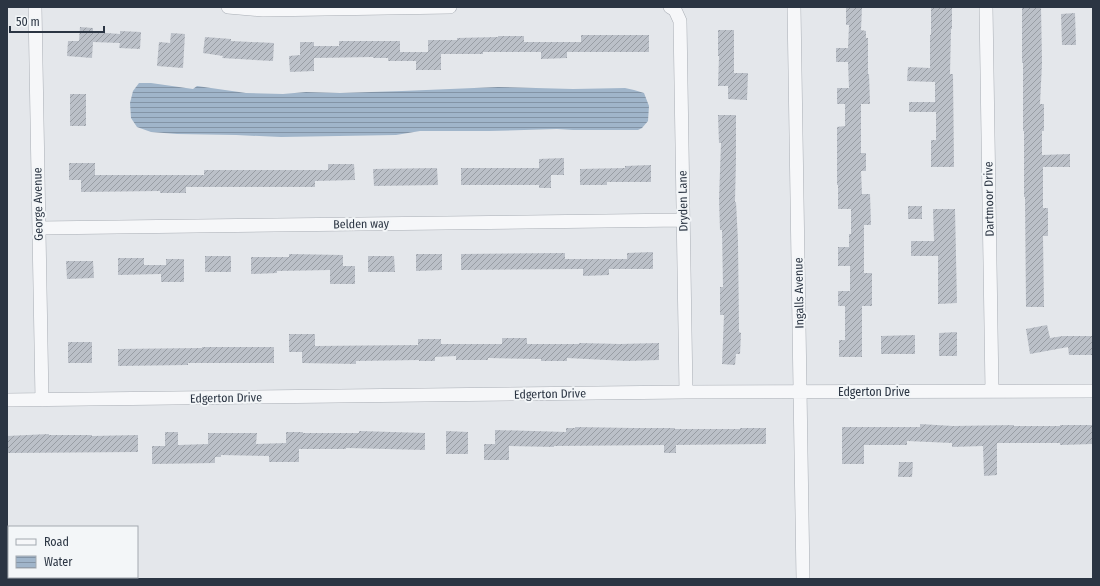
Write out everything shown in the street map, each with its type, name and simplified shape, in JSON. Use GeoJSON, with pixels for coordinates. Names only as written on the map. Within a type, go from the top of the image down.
{"type":"FeatureCollection","features":[{"type":"Feature","properties":{"kind":"street","name":"George Avenue"},"geometry":{"type":"LineString","coordinates":[[35,7],[42,400]]}},
{"type":"Feature","properties":{"kind":"street"},"geometry":{"type":"LineString","coordinates":[[228,7],[264,10],[450,7]]}},
{"type":"Feature","properties":{"kind":"street","name":"Ingalls Avenue"},"geometry":{"type":"LineString","coordinates":[[794,7],[803,579]]}},
{"type":"Feature","properties":{"kind":"street","name":"Dartmoor Drive"},"geometry":{"type":"LineString","coordinates":[[986,7],[992,391]]}},
{"type":"Feature","properties":{"kind":"street","name":"Dryden Lane"},"geometry":{"type":"LineString","coordinates":[[672,9],[680,21],[686,392]]}},
{"type":"Feature","properties":{"kind":"street","name":"Belden way"},"geometry":{"type":"LineString","coordinates":[[39,228],[683,220]]}},
{"type":"Feature","properties":{"kind":"street","name":"Edgerton Drive"},"geometry":{"type":"LineString","coordinates":[[7,400],[686,392],[1093,390]]}},
{"type":"Feature","properties":{"kind":"water"},"geometry":{"type":"Polygon","coordinates":[[[139,83],[151,83],[193,89],[197,86],[246,93],[283,94],[306,92],[340,93],[498,87],[573,89],[625,88],[644,93],[649,106],[648,121],[638,130],[557,129],[420,131],[396,135],[281,137],[177,134],[151,132],[137,127],[131,118],[130,103],[133,91],[139,83]]]}},
{"type":"Feature","properties":{"kind":"building"},"geometry":{"type":"Polygon","coordinates":[[[846,7],[862,7],[861,30],[866,31],[866,38],[868,38],[870,104],[861,104],[861,153],[866,153],[866,171],[861,171],[862,194],[870,194],[871,225],[864,225],[864,273],[872,273],[872,306],[862,306],[862,357],[839,357],[839,340],[845,340],[845,306],[838,306],[838,291],[850,291],[850,266],[838,266],[838,247],[849,247],[849,234],[851,234],[851,209],[838,209],[837,185],[837,127],[845,126],[845,104],[837,104],[837,88],[849,88],[848,62],[836,62],[836,48],[848,48],[849,25],[846,25],[846,7]]]}},
{"type":"Feature","properties":{"kind":"building"},"geometry":{"type":"Polygon","coordinates":[[[931,7],[952,7],[950,74],[953,74],[954,167],[931,167],[931,140],[936,140],[936,112],[909,112],[909,102],[935,102],[935,82],[907,81],[908,67],[930,68],[931,7]]]}},
{"type":"Feature","properties":{"kind":"building"},"geometry":{"type":"Polygon","coordinates":[[[1022,7],[1041,7],[1042,63],[1040,104],[1044,104],[1042,155],[1070,154],[1070,167],[1043,167],[1043,208],[1048,208],[1048,236],[1043,236],[1044,307],[1026,307],[1022,7]]]}},
{"type":"Feature","properties":{"kind":"building"},"geometry":{"type":"Polygon","coordinates":[[[1075,13],[1076,45],[1062,45],[1061,14],[1075,13]]]}},
{"type":"Feature","properties":{"kind":"building"},"geometry":{"type":"Polygon","coordinates":[[[80,27],[93,28],[93,32],[120,34],[120,31],[141,32],[140,49],[119,48],[120,43],[93,42],[92,58],[67,56],[68,41],[79,41],[80,27]]]}},
{"type":"Feature","properties":{"kind":"building"},"geometry":{"type":"Polygon","coordinates":[[[718,30],[734,30],[734,73],[748,73],[747,100],[728,99],[728,86],[718,86],[718,30]]]}},
{"type":"Feature","properties":{"kind":"building"},"geometry":{"type":"Polygon","coordinates":[[[171,33],[185,34],[183,68],[157,66],[159,42],[170,43],[171,33]]]}},
{"type":"Feature","properties":{"kind":"building"},"geometry":{"type":"Polygon","coordinates":[[[581,35],[649,35],[649,52],[567,52],[567,58],[541,59],[541,52],[441,54],[441,70],[416,70],[416,61],[388,61],[388,58],[314,58],[314,71],[290,72],[289,56],[300,55],[300,42],[314,42],[314,46],[339,46],[339,41],[400,41],[400,52],[428,52],[428,40],[457,40],[457,38],[524,36],[524,42],[581,42],[581,35]]]}},
{"type":"Feature","properties":{"kind":"building"},"geometry":{"type":"Polygon","coordinates":[[[205,37],[231,39],[231,41],[274,43],[273,61],[222,58],[223,56],[203,53],[205,37]]]}},
{"type":"Feature","properties":{"kind":"building"},"geometry":{"type":"Polygon","coordinates":[[[70,94],[86,94],[86,126],[70,126],[70,94]]]}},
{"type":"Feature","properties":{"kind":"building"},"geometry":{"type":"Polygon","coordinates":[[[718,115],[736,115],[735,202],[738,241],[739,332],[741,333],[740,354],[736,354],[735,365],[722,364],[724,315],[720,315],[720,287],[723,287],[722,230],[720,230],[719,199],[721,143],[719,143],[718,115]]]}},
{"type":"Feature","properties":{"kind":"building"},"geometry":{"type":"Polygon","coordinates":[[[564,158],[564,175],[551,175],[551,188],[539,188],[539,185],[461,185],[461,168],[539,168],[539,159],[564,158]]]}},
{"type":"Feature","properties":{"kind":"building"},"geometry":{"type":"Polygon","coordinates":[[[69,163],[95,163],[95,175],[204,175],[204,170],[328,170],[328,164],[354,164],[355,180],[315,181],[315,187],[186,187],[186,193],[160,193],[160,191],[81,192],[81,180],[69,180],[69,163]]]}},
{"type":"Feature","properties":{"kind":"building"},"geometry":{"type":"Polygon","coordinates":[[[651,165],[651,182],[607,182],[607,185],[580,185],[580,169],[625,168],[625,166],[651,165]]]}},
{"type":"Feature","properties":{"kind":"building"},"geometry":{"type":"Polygon","coordinates":[[[437,168],[438,185],[374,186],[373,169],[437,168]]]}},
{"type":"Feature","properties":{"kind":"building"},"geometry":{"type":"Polygon","coordinates":[[[908,206],[922,206],[922,219],[908,219],[908,206]]]}},
{"type":"Feature","properties":{"kind":"building"},"geometry":{"type":"Polygon","coordinates":[[[933,209],[955,209],[957,303],[938,304],[938,256],[911,256],[911,241],[934,241],[933,209]]]}},
{"type":"Feature","properties":{"kind":"building"},"geometry":{"type":"Polygon","coordinates":[[[653,252],[653,269],[609,269],[609,275],[583,276],[583,269],[461,270],[461,254],[565,253],[565,259],[627,259],[627,253],[653,252]]]}},
{"type":"Feature","properties":{"kind":"building"},"geometry":{"type":"Polygon","coordinates":[[[289,254],[343,255],[343,266],[355,266],[355,284],[330,284],[330,270],[277,271],[277,273],[251,274],[251,257],[289,257],[289,254]]]}},
{"type":"Feature","properties":{"kind":"building"},"geometry":{"type":"Polygon","coordinates":[[[416,254],[442,254],[442,270],[416,271],[416,254]]]}},
{"type":"Feature","properties":{"kind":"building"},"geometry":{"type":"Polygon","coordinates":[[[205,256],[231,256],[231,272],[205,272],[205,256]]]}},
{"type":"Feature","properties":{"kind":"building"},"geometry":{"type":"Polygon","coordinates":[[[368,256],[394,256],[395,272],[368,272],[368,256]]]}},
{"type":"Feature","properties":{"kind":"building"},"geometry":{"type":"Polygon","coordinates":[[[118,258],[144,258],[144,265],[166,265],[166,259],[184,259],[184,282],[161,282],[161,274],[118,275],[118,258]]]}},
{"type":"Feature","properties":{"kind":"building"},"geometry":{"type":"Polygon","coordinates":[[[66,261],[93,261],[94,278],[67,279],[66,261]]]}},
{"type":"Feature","properties":{"kind":"building"},"geometry":{"type":"Polygon","coordinates":[[[1047,325],[1050,338],[1063,336],[1093,336],[1093,355],[1069,355],[1068,347],[1030,354],[1026,329],[1047,325]]]}},
{"type":"Feature","properties":{"kind":"building"},"geometry":{"type":"Polygon","coordinates":[[[957,332],[957,356],[939,356],[939,333],[957,332]]]}},
{"type":"Feature","properties":{"kind":"building"},"geometry":{"type":"Polygon","coordinates":[[[289,334],[315,334],[315,346],[418,345],[418,339],[441,339],[441,344],[502,344],[502,338],[527,338],[527,344],[659,343],[659,360],[627,361],[567,358],[567,361],[541,361],[541,359],[488,358],[488,360],[456,360],[456,356],[435,357],[435,361],[356,361],[356,364],[302,363],[302,352],[289,352],[289,334]]]}},
{"type":"Feature","properties":{"kind":"building"},"geometry":{"type":"Polygon","coordinates":[[[915,335],[915,354],[881,354],[881,336],[915,335]]]}},
{"type":"Feature","properties":{"kind":"building"},"geometry":{"type":"Polygon","coordinates":[[[68,342],[92,342],[92,363],[68,363],[68,342]]]}},
{"type":"Feature","properties":{"kind":"building"},"geometry":{"type":"Polygon","coordinates":[[[274,347],[274,363],[188,363],[188,365],[118,366],[118,349],[274,347]]]}},
{"type":"Feature","properties":{"kind":"building"},"geometry":{"type":"Polygon","coordinates":[[[920,424],[953,426],[1093,425],[1093,444],[1060,445],[1060,443],[997,443],[997,475],[984,476],[983,446],[952,447],[952,443],[907,441],[907,445],[864,445],[864,464],[842,464],[842,427],[920,427],[920,424]]]}},
{"type":"Feature","properties":{"kind":"building"},"geometry":{"type":"Polygon","coordinates":[[[566,428],[675,429],[766,428],[766,444],[676,445],[676,453],[664,453],[664,445],[554,447],[509,446],[509,460],[484,460],[484,444],[495,444],[495,430],[566,432],[566,428]]]}},
{"type":"Feature","properties":{"kind":"building"},"geometry":{"type":"Polygon","coordinates":[[[359,431],[425,433],[425,450],[346,448],[299,449],[299,462],[269,462],[269,456],[221,455],[221,457],[215,457],[215,463],[152,464],[152,446],[165,446],[165,432],[178,432],[178,445],[208,444],[208,433],[257,433],[256,444],[286,443],[286,432],[359,433],[359,431]]]}},
{"type":"Feature","properties":{"kind":"building"},"geometry":{"type":"Polygon","coordinates":[[[446,431],[468,432],[468,454],[446,454],[446,431]]]}},
{"type":"Feature","properties":{"kind":"building"},"geometry":{"type":"Polygon","coordinates":[[[49,434],[92,436],[138,435],[138,452],[7,453],[7,436],[49,434]]]}},
{"type":"Feature","properties":{"kind":"building"},"geometry":{"type":"Polygon","coordinates":[[[899,462],[913,462],[912,477],[898,477],[899,462]]]}}]}
